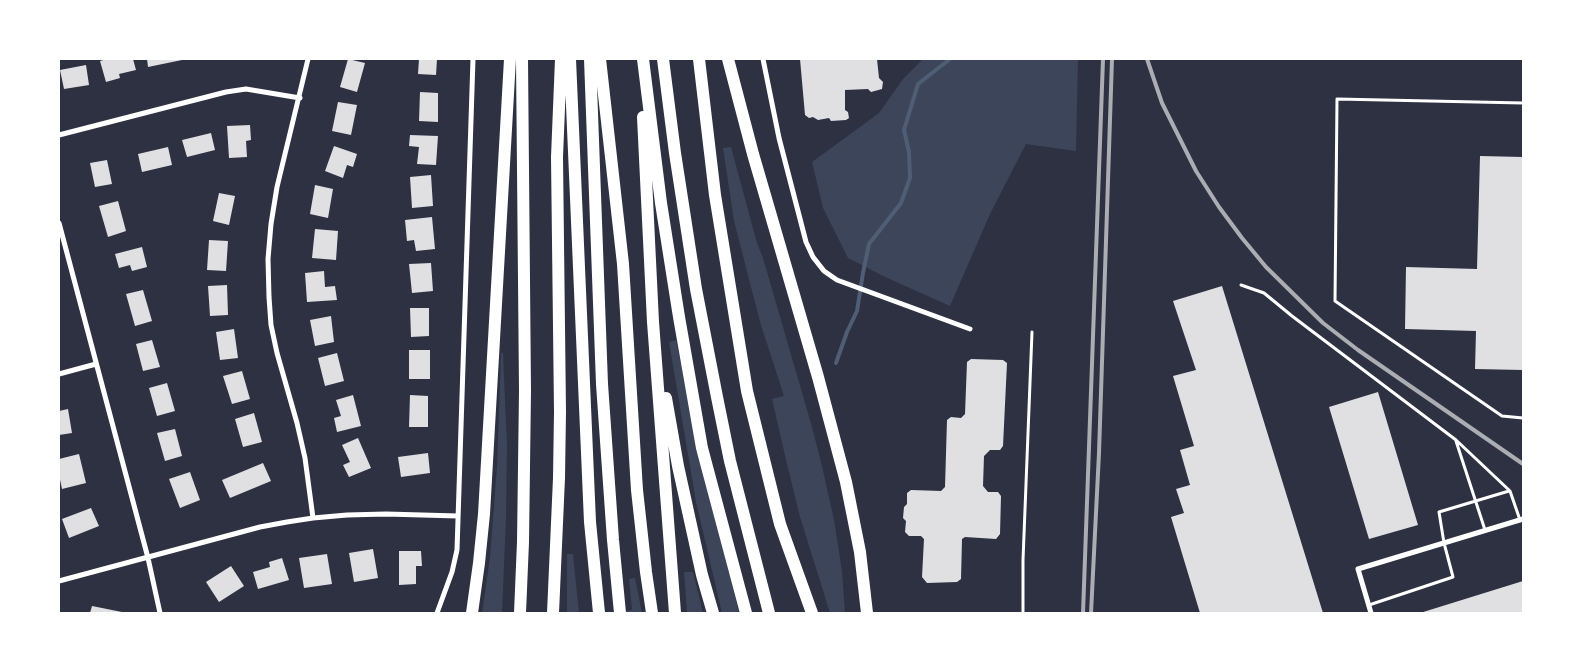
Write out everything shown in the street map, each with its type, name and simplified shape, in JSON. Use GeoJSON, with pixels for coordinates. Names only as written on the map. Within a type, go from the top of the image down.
{"type":"FeatureCollection","features":[{"type":"Feature","properties":{"kind":"highway"},"geometry":{"type":"LineString","coordinates":[[472,613],[480,563],[484,514],[510,59]]}},
{"type":"Feature","properties":{"kind":"highway"},"geometry":{"type":"LineString","coordinates":[[520,613],[524,542],[525,390],[522,59]]}},
{"type":"Feature","properties":{"kind":"highway"},"geometry":{"type":"LineString","coordinates":[[553,613],[560,412],[557,157],[561,59]]}},
{"type":"Feature","properties":{"kind":"highway"},"geometry":{"type":"LineString","coordinates":[[570,59],[590,522],[599,612]]}},
{"type":"Feature","properties":{"kind":"highway"},"geometry":{"type":"LineString","coordinates":[[590,59],[602,375],[619,612]]}},
{"type":"Feature","properties":{"kind":"highway"},"geometry":{"type":"LineString","coordinates":[[600,59],[624,272],[637,490],[652,613]]}},
{"type":"Feature","properties":{"kind":"highway"},"geometry":{"type":"LineString","coordinates":[[642,59],[654,322],[675,613]]}},
{"type":"Feature","properties":{"kind":"highway"},"geometry":{"type":"LineString","coordinates":[[642,59],[664,221],[701,439],[735,577],[746,613]]}},
{"type":"Feature","properties":{"kind":"highway"},"geometry":{"type":"LineString","coordinates":[[663,59],[675,153],[699,307],[730,461],[768,613]]}},
{"type":"Feature","properties":{"kind":"highway"},"geometry":{"type":"LineString","coordinates":[[699,59],[715,194],[747,390],[780,524],[812,613]]}},
{"type":"Feature","properties":{"kind":"highway"},"geometry":{"type":"LineString","coordinates":[[728,59],[846,482],[860,552],[867,613]]}},
{"type":"Feature","properties":{"kind":"highway"},"geometry":{"type":"LineString","coordinates":[[654,322],[678,466],[702,575],[713,613]]}},
{"type":"Feature","properties":{"kind":"street"},"geometry":{"type":"LineString","coordinates":[[308,59],[277,187],[268,259],[268,297],[277,353],[305,458],[313,518]]}},
{"type":"Feature","properties":{"kind":"street"},"geometry":{"type":"LineString","coordinates":[[437,613],[455,562],[458,516],[473,59]]}},
{"type":"Feature","properties":{"kind":"street"},"geometry":{"type":"LineString","coordinates":[[762,59],[779,138],[806,242],[813,257],[824,271],[837,280],[970,329]]}},
{"type":"Feature","properties":{"kind":"street"},"geometry":{"type":"LineString","coordinates":[[59,135],[226,92],[246,90],[300,98]]}},
{"type":"Feature","properties":{"kind":"street"},"geometry":{"type":"LineString","coordinates":[[59,224],[148,558],[160,613]]}},
{"type":"Feature","properties":{"kind":"street"},"geometry":{"type":"LineString","coordinates":[[59,374],[96,364]]}},
{"type":"Feature","properties":{"kind":"street"},"geometry":{"type":"LineString","coordinates":[[59,581],[260,527],[313,518],[386,514],[458,516]]}},
{"type":"Feature","properties":{"kind":"street"},"geometry":{"type":"LineString","coordinates":[[1371,613],[1358,569],[1522,519]]}},
{"type":"Feature","properties":{"kind":"lane"},"geometry":{"type":"LineString","coordinates":[[1523,103],[1337,99],[1335,300],[1502,416],[1523,418]]}},
{"type":"Feature","properties":{"kind":"lane"},"geometry":{"type":"LineString","coordinates":[[1241,286],[1264,293],[1456,440],[1510,490],[1522,519]]}},
{"type":"Feature","properties":{"kind":"lane"},"geometry":{"type":"LineString","coordinates":[[1023,613],[1023,560],[1032,332]]}},
{"type":"Feature","properties":{"kind":"lane"},"geometry":{"type":"LineString","coordinates":[[1456,440],[1485,530]]}},
{"type":"Feature","properties":{"kind":"lane"},"geometry":{"type":"LineString","coordinates":[[1369,605],[1453,577],[1438,512],[1510,490]]}},
{"type":"Feature","properties":{"kind":"shaded area"},"geometry":{"type":"Polygon","coordinates":[[[923,59],[1078,59],[1076,151],[1026,144],[990,214],[950,306],[848,258],[823,208],[812,162],[879,113],[903,79],[923,59]]]}},
{"type":"Feature","properties":{"kind":"shaded area"},"geometry":{"type":"Polygon","coordinates":[[[731,147],[822,466],[834,520],[842,571],[845,613],[830,613],[800,517],[786,460],[772,399],[784,396],[760,322],[734,221],[723,148],[731,147]]]}},
{"type":"Feature","properties":{"kind":"shaded area"},"geometry":{"type":"Polygon","coordinates":[[[676,340],[697,442],[739,613],[722,613],[696,502],[669,342],[676,340]]]}},
{"type":"Feature","properties":{"kind":"shaded area"},"geometry":{"type":"Polygon","coordinates":[[[501,353],[503,353],[507,445],[502,613],[482,613],[490,557],[497,466],[501,353]]]}},
{"type":"Feature","properties":{"kind":"shaded area"},"geometry":{"type":"Polygon","coordinates":[[[567,554],[573,554],[579,613],[567,613],[567,554]]]}},
{"type":"Feature","properties":{"kind":"shaded area"},"geometry":{"type":"Polygon","coordinates":[[[684,572],[693,572],[703,613],[687,613],[684,572]]]}},
{"type":"Feature","properties":{"kind":"shaded area"},"geometry":{"type":"Polygon","coordinates":[[[635,578],[642,613],[609,613],[632,610],[629,579],[635,578]]]}},
{"type":"Feature","properties":{"kind":"building"},"geometry":{"type":"Polygon","coordinates":[[[107,59],[133,59],[136,70],[119,74],[120,78],[106,82],[100,61],[107,59]]]}},
{"type":"Feature","properties":{"kind":"building"},"geometry":{"type":"Polygon","coordinates":[[[147,59],[182,59],[182,60],[148,67],[147,59]]]}},
{"type":"Feature","properties":{"kind":"building"},"geometry":{"type":"Polygon","coordinates":[[[348,59],[365,63],[357,92],[340,87],[348,59]]]}},
{"type":"Feature","properties":{"kind":"building"},"geometry":{"type":"Polygon","coordinates":[[[419,59],[437,59],[436,75],[418,74],[419,59]]]}},
{"type":"Feature","properties":{"kind":"building"},"geometry":{"type":"Polygon","coordinates":[[[800,59],[877,59],[879,78],[883,82],[882,89],[871,92],[868,89],[845,90],[845,110],[848,112],[849,118],[846,120],[831,121],[829,118],[818,120],[813,117],[809,118],[805,115],[800,59]]]}},
{"type":"Feature","properties":{"kind":"building"},"geometry":{"type":"Polygon","coordinates":[[[86,65],[89,85],[64,89],[60,70],[86,65]]]}},
{"type":"Feature","properties":{"kind":"building"},"geometry":{"type":"Polygon","coordinates":[[[420,92],[438,93],[438,122],[419,121],[420,92]]]}},
{"type":"Feature","properties":{"kind":"building"},"geometry":{"type":"Polygon","coordinates":[[[338,102],[357,105],[351,135],[332,131],[338,102]]]}},
{"type":"Feature","properties":{"kind":"building"},"geometry":{"type":"Polygon","coordinates":[[[250,125],[251,140],[246,141],[247,157],[229,158],[227,126],[250,125]]]}},
{"type":"Feature","properties":{"kind":"building"},"geometry":{"type":"Polygon","coordinates":[[[211,133],[215,150],[187,157],[182,140],[211,133]]]}},
{"type":"Feature","properties":{"kind":"building"},"geometry":{"type":"Polygon","coordinates":[[[410,135],[438,136],[436,165],[417,164],[419,147],[409,146],[410,135]]]}},
{"type":"Feature","properties":{"kind":"building"},"geometry":{"type":"Polygon","coordinates":[[[334,146],[357,154],[353,167],[347,165],[343,178],[325,171],[334,146]]]}},
{"type":"Feature","properties":{"kind":"building"},"geometry":{"type":"Polygon","coordinates":[[[168,147],[172,165],[142,172],[138,154],[168,147]]]}},
{"type":"Feature","properties":{"kind":"building"},"geometry":{"type":"Polygon","coordinates":[[[1480,156],[1523,157],[1523,370],[1475,369],[1476,331],[1405,329],[1406,267],[1477,269],[1480,156]]]}},
{"type":"Feature","properties":{"kind":"building"},"geometry":{"type":"Polygon","coordinates":[[[107,160],[112,184],[95,187],[90,163],[107,160]]]}},
{"type":"Feature","properties":{"kind":"building"},"geometry":{"type":"Polygon","coordinates":[[[431,175],[433,206],[412,208],[410,177],[431,175]]]}},
{"type":"Feature","properties":{"kind":"building"},"geometry":{"type":"Polygon","coordinates":[[[315,185],[333,189],[328,218],[310,214],[315,185]]]}},
{"type":"Feature","properties":{"kind":"building"},"geometry":{"type":"Polygon","coordinates":[[[219,193],[235,196],[229,225],[213,221],[219,193]]]}},
{"type":"Feature","properties":{"kind":"building"},"geometry":{"type":"Polygon","coordinates":[[[118,201],[126,231],[108,237],[99,206],[118,201]]]}},
{"type":"Feature","properties":{"kind":"building"},"geometry":{"type":"Polygon","coordinates":[[[432,217],[435,249],[416,251],[414,240],[407,241],[405,220],[432,217]]]}},
{"type":"Feature","properties":{"kind":"building"},"geometry":{"type":"Polygon","coordinates":[[[315,229],[338,231],[336,260],[312,258],[315,229]]]}},
{"type":"Feature","properties":{"kind":"building"},"geometry":{"type":"Polygon","coordinates":[[[209,240],[228,241],[226,271],[207,270],[209,240]]]}},
{"type":"Feature","properties":{"kind":"building"},"geometry":{"type":"Polygon","coordinates":[[[142,247],[147,267],[132,271],[130,265],[119,268],[115,254],[142,247]]]}},
{"type":"Feature","properties":{"kind":"building"},"geometry":{"type":"Polygon","coordinates":[[[431,263],[433,291],[412,293],[409,264],[431,263]]]}},
{"type":"Feature","properties":{"kind":"building"},"geometry":{"type":"Polygon","coordinates":[[[324,271],[325,287],[335,286],[337,300],[307,302],[305,273],[324,271]]]}},
{"type":"Feature","properties":{"kind":"building"},"geometry":{"type":"Polygon","coordinates":[[[227,285],[228,315],[210,316],[208,286],[227,285]]]}},
{"type":"Feature","properties":{"kind":"building"},"geometry":{"type":"Polygon","coordinates":[[[1222,286],[1323,613],[1200,613],[1171,517],[1184,513],[1176,489],[1190,485],[1180,450],[1194,446],[1173,376],[1196,370],[1173,301],[1222,286]]]}},
{"type":"Feature","properties":{"kind":"building"},"geometry":{"type":"Polygon","coordinates":[[[143,290],[152,321],[135,326],[126,294],[143,290]]]}},
{"type":"Feature","properties":{"kind":"building"},"geometry":{"type":"Polygon","coordinates":[[[410,308],[429,308],[429,336],[411,337],[410,308]]]}},
{"type":"Feature","properties":{"kind":"building"},"geometry":{"type":"Polygon","coordinates":[[[331,316],[334,342],[315,346],[310,320],[331,316]]]}},
{"type":"Feature","properties":{"kind":"building"},"geometry":{"type":"Polygon","coordinates":[[[234,329],[238,358],[220,360],[216,332],[234,329]]]}},
{"type":"Feature","properties":{"kind":"building"},"geometry":{"type":"Polygon","coordinates":[[[152,340],[160,367],[143,371],[136,344],[152,340]]]}},
{"type":"Feature","properties":{"kind":"building"},"geometry":{"type":"Polygon","coordinates":[[[409,350],[430,350],[430,379],[409,379],[409,350]]]}},
{"type":"Feature","properties":{"kind":"building"},"geometry":{"type":"Polygon","coordinates":[[[337,353],[344,381],[325,386],[318,358],[337,353]]]}},
{"type":"Feature","properties":{"kind":"building"},"geometry":{"type":"Polygon","coordinates":[[[971,359],[1003,360],[1007,363],[1003,446],[1000,450],[990,450],[984,456],[983,486],[988,492],[998,492],[1001,496],[1000,534],[996,539],[965,537],[962,539],[961,579],[957,582],[927,583],[922,577],[924,539],[921,536],[909,536],[905,532],[904,507],[907,504],[907,493],[911,490],[941,491],[945,487],[947,420],[951,417],[961,418],[965,414],[967,362],[971,359]]]}},
{"type":"Feature","properties":{"kind":"building"},"geometry":{"type":"Polygon","coordinates":[[[242,371],[250,399],[232,404],[223,376],[242,371]]]}},
{"type":"Feature","properties":{"kind":"building"},"geometry":{"type":"Polygon","coordinates":[[[167,383],[175,411],[157,416],[149,388],[167,383]]]}},
{"type":"Feature","properties":{"kind":"building"},"geometry":{"type":"Polygon","coordinates":[[[1378,392],[1418,525],[1369,539],[1329,407],[1378,392]]]}},
{"type":"Feature","properties":{"kind":"building"},"geometry":{"type":"Polygon","coordinates":[[[353,395],[361,426],[337,432],[334,418],[341,416],[336,400],[353,395]]]}},
{"type":"Feature","properties":{"kind":"building"},"geometry":{"type":"Polygon","coordinates":[[[410,395],[428,396],[428,427],[409,427],[410,395]]]}},
{"type":"Feature","properties":{"kind":"building"},"geometry":{"type":"Polygon","coordinates":[[[68,409],[72,433],[59,435],[59,411],[68,409]]]}},
{"type":"Feature","properties":{"kind":"building"},"geometry":{"type":"Polygon","coordinates":[[[254,413],[262,442],[243,447],[235,419],[254,413]]]}},
{"type":"Feature","properties":{"kind":"building"},"geometry":{"type":"Polygon","coordinates":[[[175,429],[182,456],[165,461],[157,433],[175,429]]]}},
{"type":"Feature","properties":{"kind":"building"},"geometry":{"type":"Polygon","coordinates":[[[358,438],[371,468],[349,477],[343,465],[350,462],[342,445],[358,438]]]}},
{"type":"Feature","properties":{"kind":"building"},"geometry":{"type":"Polygon","coordinates":[[[428,453],[430,473],[401,477],[398,457],[428,453]]]}},
{"type":"Feature","properties":{"kind":"building"},"geometry":{"type":"Polygon","coordinates":[[[79,454],[86,483],[62,489],[59,475],[59,459],[79,454]]]}},
{"type":"Feature","properties":{"kind":"building"},"geometry":{"type":"Polygon","coordinates":[[[263,463],[271,481],[230,498],[222,480],[263,463]]]}},
{"type":"Feature","properties":{"kind":"building"},"geometry":{"type":"Polygon","coordinates":[[[190,472],[200,500],[180,508],[169,479],[190,472]]]}},
{"type":"Feature","properties":{"kind":"building"},"geometry":{"type":"Polygon","coordinates":[[[91,508],[99,526],[69,538],[62,519],[91,508]]]}},
{"type":"Feature","properties":{"kind":"building"},"geometry":{"type":"Polygon","coordinates":[[[373,549],[378,578],[354,582],[349,553],[373,549]]]}},
{"type":"Feature","properties":{"kind":"building"},"geometry":{"type":"Polygon","coordinates":[[[399,551],[421,551],[422,566],[416,566],[416,584],[399,585],[399,551]]]}},
{"type":"Feature","properties":{"kind":"building"},"geometry":{"type":"Polygon","coordinates":[[[327,554],[332,584],[304,588],[299,558],[327,554]]]}},
{"type":"Feature","properties":{"kind":"building"},"geometry":{"type":"Polygon","coordinates":[[[282,558],[289,580],[258,589],[253,572],[270,567],[269,562],[282,558]]]}},
{"type":"Feature","properties":{"kind":"building"},"geometry":{"type":"Polygon","coordinates":[[[231,566],[244,586],[219,602],[206,582],[231,566]]]}},
{"type":"Feature","properties":{"kind":"building"},"geometry":{"type":"Polygon","coordinates":[[[1523,581],[1523,613],[1420,613],[1523,581]]]}},
{"type":"Feature","properties":{"kind":"building"},"geometry":{"type":"Polygon","coordinates":[[[92,606],[122,612],[90,613],[92,606]]]}},
{"type":"Feature","properties":{"kind":"waterway"},"geometry":{"type":"LineString","coordinates":[[836,363],[857,311],[869,244],[901,203],[910,178],[909,152],[904,130],[918,84],[950,59]]}},
{"type":"Feature","properties":{"kind":"railway"},"geometry":{"type":"LineString","coordinates":[[1083,613],[1103,59]]}},
{"type":"Feature","properties":{"kind":"railway"},"geometry":{"type":"LineString","coordinates":[[1091,613],[1099,453],[1112,59]]}},
{"type":"Feature","properties":{"kind":"railway"},"geometry":{"type":"LineString","coordinates":[[1147,59],[1162,103],[1196,171],[1219,207],[1266,267],[1323,323],[1358,350],[1523,464]]}}]}
